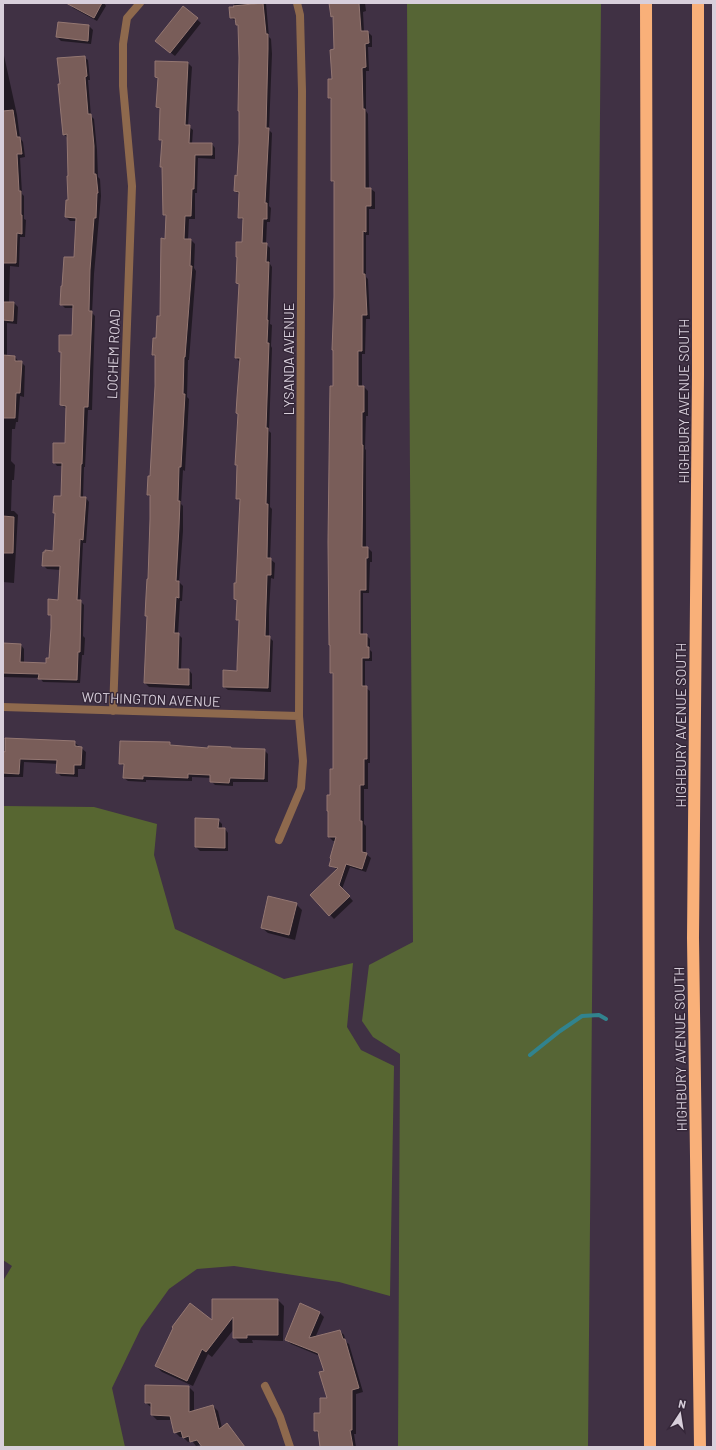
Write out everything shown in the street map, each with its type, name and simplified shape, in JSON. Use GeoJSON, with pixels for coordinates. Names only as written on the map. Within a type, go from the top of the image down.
{"type":"FeatureCollection","features":[{"type":"Feature","properties":{"kind":"highway"},"geometry":{"type":"LineString","coordinates":[[646,3],[650,1447]]}},
{"type":"Feature","properties":{"kind":"highway","name":"HIGHBURY AVENUE SOUTH"},"geometry":{"type":"LineString","coordinates":[[698,3],[698,375],[693,938],[700,1447]]}},
{"type":"Feature","properties":{"kind":"street","name":"LOCHEM ROAD"},"geometry":{"type":"LineString","coordinates":[[113,711],[132,186],[123,86],[123,44],[127,18],[140,3]]}},
{"type":"Feature","properties":{"kind":"street","name":"LYSANDA AVENUE"},"geometry":{"type":"LineString","coordinates":[[279,840],[301,788],[304,761],[299,716],[302,92],[300,16],[298,3]]}},
{"type":"Feature","properties":{"kind":"street","name":"WOTHINGTON AVENUE"},"geometry":{"type":"LineString","coordinates":[[3,707],[299,716]]}},
{"type":"Feature","properties":{"kind":"street"},"geometry":{"type":"LineString","coordinates":[[265,1386],[280,1417],[290,1447]]}},
{"type":"Feature","properties":{"kind":"green space"},"geometry":{"type":"Polygon","coordinates":[[[407,3],[601,3],[588,1447],[398,1447],[400,1054],[373,1037],[362,1021],[369,965],[413,942],[407,3]]]}},
{"type":"Feature","properties":{"kind":"green space"},"geometry":{"type":"Polygon","coordinates":[[[3,806],[94,807],[157,824],[154,855],[175,929],[284,979],[353,963],[347,1027],[361,1050],[394,1066],[390,1296],[339,1282],[234,1266],[197,1269],[169,1289],[141,1328],[112,1388],[125,1447],[3,1447],[3,1281],[12,1266],[3,1260],[3,806]]]}},
{"type":"Feature","properties":{"kind":"building"},"geometry":{"type":"Polygon","coordinates":[[[66,3],[102,3],[94,18],[66,3]]]}},
{"type":"Feature","properties":{"kind":"building"},"geometry":{"type":"Polygon","coordinates":[[[263,3],[266,34],[268,34],[266,128],[269,128],[265,203],[267,203],[267,219],[263,219],[262,243],[267,243],[266,262],[269,262],[267,320],[267,343],[269,343],[266,428],[268,428],[266,504],[268,504],[267,558],[271,558],[271,575],[267,575],[265,636],[270,636],[268,688],[223,687],[223,670],[237,671],[239,620],[236,620],[237,600],[234,599],[234,583],[236,583],[240,499],[236,499],[237,465],[235,465],[238,414],[236,413],[240,358],[235,358],[239,284],[236,283],[236,242],[242,242],[243,218],[238,218],[239,192],[234,191],[235,175],[237,176],[239,143],[238,25],[236,25],[235,18],[230,18],[229,7],[263,3]]]}},
{"type":"Feature","properties":{"kind":"building"},"geometry":{"type":"Polygon","coordinates":[[[329,3],[359,3],[361,31],[368,31],[369,43],[365,44],[366,67],[362,68],[363,109],[365,109],[365,188],[371,188],[371,206],[366,206],[366,232],[363,231],[363,274],[365,274],[367,315],[362,315],[362,351],[358,351],[358,386],[364,386],[364,412],[362,412],[362,547],[368,547],[368,558],[366,558],[366,590],[360,590],[360,634],[367,634],[367,647],[369,647],[369,658],[362,658],[362,686],[367,686],[367,759],[364,759],[364,785],[360,785],[362,852],[367,853],[362,869],[346,864],[339,885],[350,896],[329,916],[310,895],[338,868],[329,866],[336,837],[328,837],[327,811],[327,795],[330,795],[330,769],[333,769],[333,673],[330,673],[328,542],[330,386],[333,386],[334,181],[331,181],[331,98],[328,98],[328,79],[332,79],[330,50],[334,49],[333,16],[331,17],[329,3]]]}},
{"type":"Feature","properties":{"kind":"building"},"geometry":{"type":"Polygon","coordinates":[[[183,6],[198,18],[170,53],[155,41],[183,6]]]}},
{"type":"Feature","properties":{"kind":"building"},"geometry":{"type":"Polygon","coordinates":[[[58,22],[89,25],[88,41],[56,37],[58,22]]]}},
{"type":"Feature","properties":{"kind":"building"},"geometry":{"type":"Polygon","coordinates":[[[85,56],[88,114],[91,114],[94,146],[94,174],[96,174],[98,193],[96,218],[94,218],[90,270],[89,311],[92,311],[88,407],[84,407],[81,464],[80,497],[86,497],[83,540],[80,539],[77,600],[81,600],[80,652],[78,652],[77,680],[38,679],[39,674],[3,673],[3,643],[21,644],[20,662],[46,663],[46,658],[49,658],[51,628],[51,615],[48,615],[48,599],[58,600],[60,566],[42,566],[43,552],[45,552],[45,550],[53,551],[55,513],[53,513],[54,496],[61,496],[62,463],[53,463],[53,443],[65,443],[66,406],[60,405],[61,352],[59,352],[59,335],[72,335],[73,305],[60,305],[61,286],[64,257],[74,257],[76,218],[65,217],[66,200],[68,200],[67,134],[63,135],[57,58],[85,56]]]}},
{"type":"Feature","properties":{"kind":"building"},"geometry":{"type":"Polygon","coordinates":[[[155,61],[188,62],[185,125],[190,125],[189,143],[212,143],[212,155],[195,155],[194,189],[192,189],[191,216],[185,216],[184,239],[191,239],[190,266],[192,266],[184,357],[183,394],[185,394],[181,467],[179,467],[178,501],[180,501],[176,581],[179,581],[179,598],[176,597],[174,633],[179,633],[178,669],[189,669],[189,685],[144,683],[147,616],[145,616],[150,519],[150,495],[147,495],[148,476],[150,476],[155,386],[155,355],[152,355],[153,338],[156,338],[157,316],[160,316],[161,238],[165,239],[166,215],[163,215],[162,167],[160,167],[162,140],[159,140],[160,108],[156,107],[158,78],[155,77],[155,61]]]}},
{"type":"Feature","properties":{"kind":"building"},"geometry":{"type":"Polygon","coordinates":[[[13,110],[17,137],[20,137],[22,154],[17,154],[19,191],[21,191],[22,234],[17,233],[16,263],[3,263],[3,111],[13,110]]]}},
{"type":"Feature","properties":{"kind":"building"},"geometry":{"type":"Polygon","coordinates":[[[3,302],[14,302],[13,321],[3,320],[3,302]]]}},
{"type":"Feature","properties":{"kind":"building"},"geometry":{"type":"Polygon","coordinates":[[[3,355],[15,356],[15,361],[22,361],[20,393],[16,393],[15,418],[3,418],[3,355]]]}},
{"type":"Feature","properties":{"kind":"building"},"geometry":{"type":"Polygon","coordinates":[[[3,516],[14,517],[13,553],[3,553],[3,516]]]}},
{"type":"Feature","properties":{"kind":"building"},"geometry":{"type":"Polygon","coordinates":[[[5,738],[75,741],[75,746],[82,747],[81,765],[74,765],[74,774],[56,773],[57,760],[20,759],[19,774],[3,773],[3,751],[5,752],[5,738]]]}},
{"type":"Feature","properties":{"kind":"building"},"geometry":{"type":"Polygon","coordinates":[[[120,741],[170,742],[170,745],[208,748],[208,746],[265,749],[264,779],[230,778],[229,783],[210,782],[210,775],[188,774],[188,778],[143,776],[143,779],[123,778],[124,764],[119,764],[120,741]]]}},
{"type":"Feature","properties":{"kind":"building"},"geometry":{"type":"Polygon","coordinates":[[[195,818],[219,819],[218,828],[225,828],[225,848],[195,847],[195,818]]]}},
{"type":"Feature","properties":{"kind":"building"},"geometry":{"type":"Polygon","coordinates":[[[268,896],[297,903],[289,935],[261,928],[268,896]]]}},
{"type":"Feature","properties":{"kind":"building"},"geometry":{"type":"Polygon","coordinates":[[[212,1299],[278,1299],[278,1335],[247,1335],[247,1338],[233,1338],[233,1317],[206,1352],[202,1349],[187,1381],[155,1366],[173,1328],[172,1327],[190,1303],[212,1320],[212,1299]]]}},
{"type":"Feature","properties":{"kind":"building"},"geometry":{"type":"Polygon","coordinates":[[[300,1303],[320,1312],[309,1338],[340,1330],[343,1339],[345,1339],[359,1388],[352,1390],[352,1430],[350,1430],[353,1447],[320,1447],[318,1431],[314,1431],[314,1413],[320,1413],[320,1398],[327,1398],[319,1372],[324,1371],[318,1353],[285,1340],[300,1303]]]}},
{"type":"Feature","properties":{"kind":"building"},"geometry":{"type":"Polygon","coordinates":[[[145,1385],[189,1386],[189,1412],[213,1405],[219,1429],[227,1423],[245,1447],[202,1447],[197,1440],[190,1442],[189,1436],[183,1438],[181,1431],[174,1433],[170,1416],[151,1415],[151,1403],[145,1403],[145,1385]]]}},
{"type":"Feature","properties":{"kind":"waterway"},"geometry":{"type":"LineString","coordinates":[[530,1055],[560,1031],[582,1016],[599,1015],[606,1019]]}}]}
